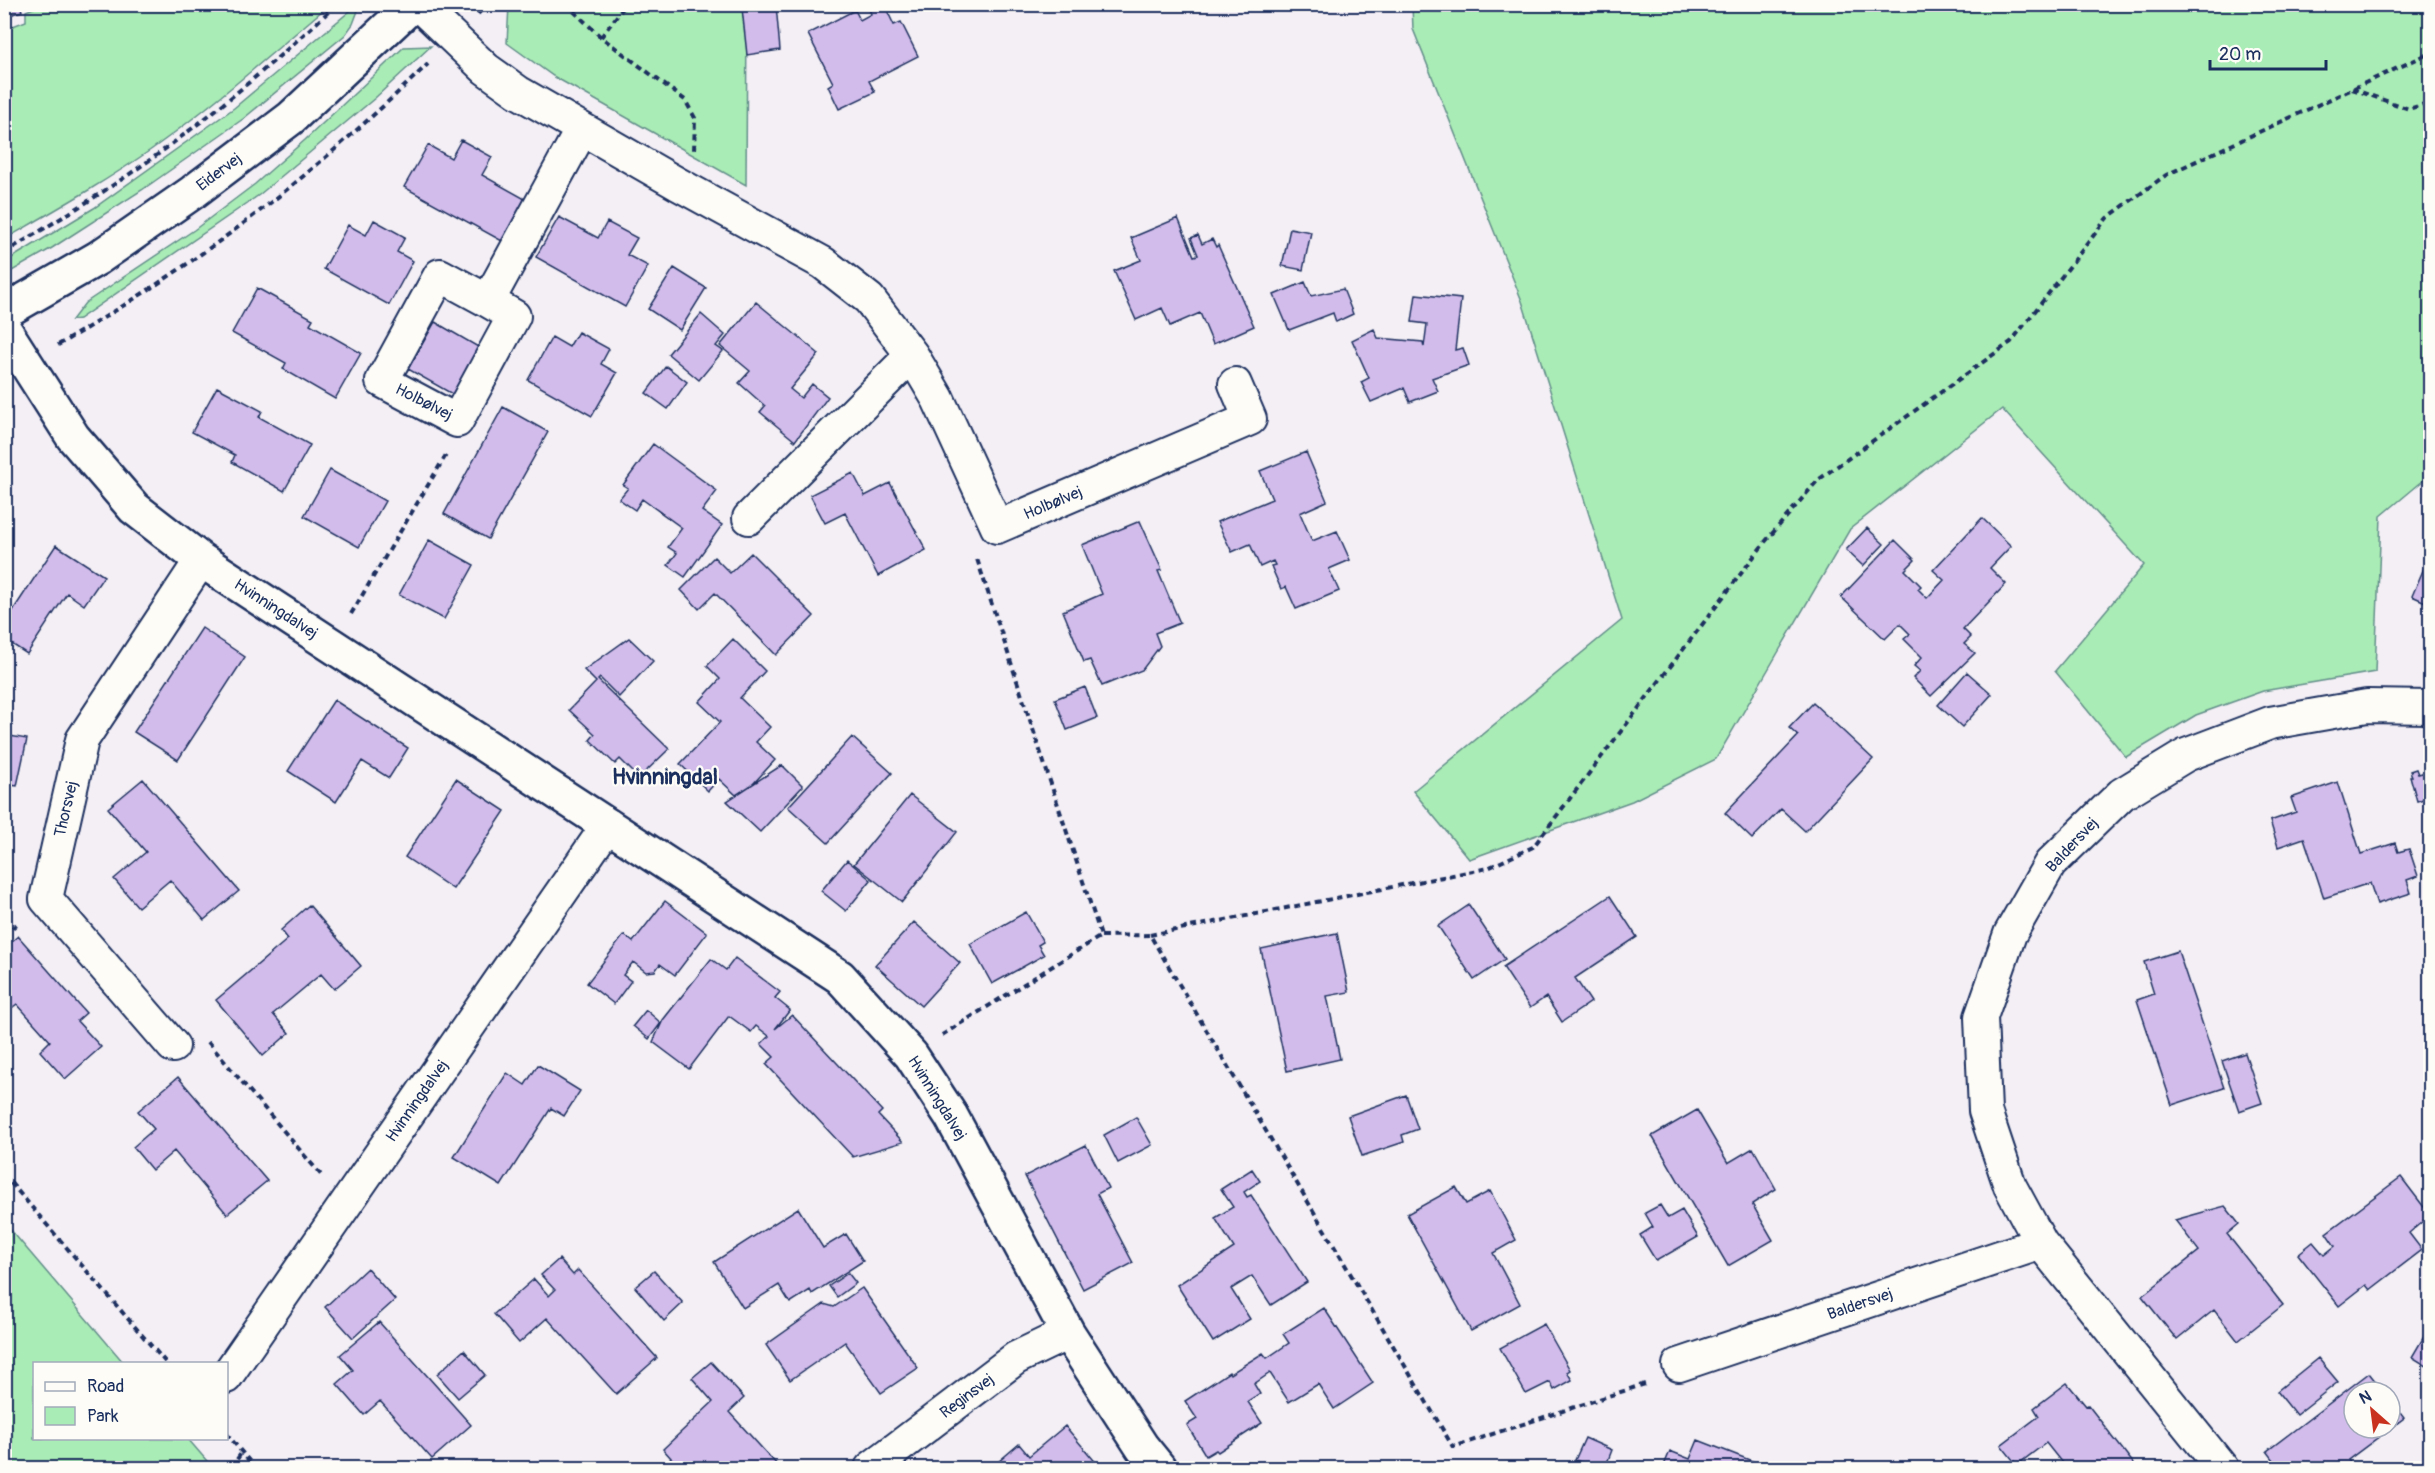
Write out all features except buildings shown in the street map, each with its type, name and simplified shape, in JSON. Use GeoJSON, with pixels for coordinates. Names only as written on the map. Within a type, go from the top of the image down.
{"type":"FeatureCollection","features":[{"type":"Feature","properties":{"kind":"street","name":"Eidervej"},"geometry":{"type":"LineString","coordinates":[[4,312],[98,258],[211,179],[291,118],[413,4]]}},
{"type":"Feature","properties":{"kind":"street"},"geometry":{"type":"LineString","coordinates":[[418,4],[486,69],[518,92],[678,184],[823,263],[869,299],[912,355],[938,399],[997,526]]}},
{"type":"Feature","properties":{"kind":"street"},"geometry":{"type":"LineString","coordinates":[[488,301],[582,129]]}},
{"type":"Feature","properties":{"kind":"street","name":"Holbølvej"},"geometry":{"type":"LineString","coordinates":[[440,275],[488,301],[514,316],[457,421],[382,381],[440,275]]}},
{"type":"Feature","properties":{"kind":"street","name":"Hvinningdalvej"},"geometry":{"type":"LineString","coordinates":[[4,328],[73,437],[134,508],[201,560],[840,977],[911,1055],[951,1116],[1068,1333],[1142,1447],[1159,1468]]}},
{"type":"Feature","properties":{"kind":"street"},"geometry":{"type":"LineString","coordinates":[[750,518],[912,355]]}},
{"type":"Feature","properties":{"kind":"street","name":"Holbølvej"},"geometry":{"type":"LineString","coordinates":[[997,526],[1250,419],[1235,384]]}},
{"type":"Feature","properties":{"kind":"street","name":"Thorsvej"},"geometry":{"type":"LineString","coordinates":[[174,1046],[46,899],[82,740],[201,560]]}},
{"type":"Feature","properties":{"kind":"street","name":"Baldersvej"},"geometry":{"type":"LineString","coordinates":[[2222,1468],[2041,1243],[2010,1186],[1985,1111],[1981,1017],[2010,934],[2050,864],[2122,794],[2186,755],[2270,723],[2367,706],[2430,707]]}},
{"type":"Feature","properties":{"kind":"street","name":"Hvinningdalvej"},"geometry":{"type":"LineString","coordinates":[[228,1374],[608,825]]}},
{"type":"Feature","properties":{"kind":"street","name":"Baldersvej"},"geometry":{"type":"LineString","coordinates":[[1679,1365],[2041,1243]]}},
{"type":"Feature","properties":{"kind":"street","name":"Reginsvej"},"geometry":{"type":"LineString","coordinates":[[871,1468],[1016,1358],[1068,1333]]}},
{"type":"Feature","properties":{"kind":"path"},"geometry":{"type":"LineString","coordinates":[[4,253],[82,206],[176,141],[265,70],[337,4]]}},
{"type":"Feature","properties":{"kind":"path"},"geometry":{"type":"LineString","coordinates":[[26,363],[119,309],[208,249],[295,184],[376,114],[454,39],[486,4]]}},
{"type":"Feature","properties":{"kind":"path"},"geometry":{"type":"LineString","coordinates":[[566,4],[601,38],[685,100],[695,118],[696,148],[678,184]]}},
{"type":"Feature","properties":{"kind":"path"},"geometry":{"type":"LineString","coordinates":[[601,38],[626,4]]}},
{"type":"Feature","properties":{"kind":"path"},"geometry":{"type":"LineString","coordinates":[[911,1055],[1101,936],[1150,935],[1488,868],[1533,847],[1765,542],[1818,480],[2011,342],[2107,218],[2166,175],[2430,53]]}},
{"type":"Feature","properties":{"kind":"path"},"geometry":{"type":"LineString","coordinates":[[2352,88],[2409,109],[2430,102]]}},
{"type":"Feature","properties":{"kind":"path"},"geometry":{"type":"LineString","coordinates":[[332,645],[447,453],[457,421]]}},
{"type":"Feature","properties":{"kind":"path"},"geometry":{"type":"LineString","coordinates":[[997,526],[974,548],[1101,936]]}},
{"type":"Feature","properties":{"kind":"path"},"geometry":{"type":"LineString","coordinates":[[1150,935],[1453,1447],[1655,1381],[1679,1365]]}},
{"type":"Feature","properties":{"kind":"path"},"geometry":{"type":"LineString","coordinates":[[174,1046],[197,1029],[346,1203]]}},
{"type":"Feature","properties":{"kind":"path"},"geometry":{"type":"LineString","coordinates":[[4,1175],[165,1362]]}},
{"type":"Feature","properties":{"kind":"path"},"geometry":{"type":"LineString","coordinates":[[228,1435],[255,1468]]}},
{"type":"Feature","properties":{"kind":"path"},"geometry":{"type":"LineString","coordinates":[[231,1468],[242,1452]]}},
{"type":"Feature","properties":{"kind":"green space"},"geometry":{"type":"Polygon","coordinates":[[[41,5],[329,5],[220,97],[152,149],[5,239],[5,29],[26,21],[26,11],[41,5]]]}},
{"type":"Feature","properties":{"kind":"green space"},"geometry":{"type":"Polygon","coordinates":[[[509,5],[747,5],[746,185],[553,76],[507,43],[509,5]]]}},
{"type":"Feature","properties":{"kind":"green space"},"geometry":{"type":"Polygon","coordinates":[[[1412,5],[2430,5],[2430,475],[2381,516],[2375,672],[2263,691],[2196,715],[2126,757],[2055,671],[2144,565],[2002,409],[1850,529],[1716,759],[1632,801],[1469,859],[1413,791],[1622,620],[1522,301],[1413,29],[1412,5]]]}},
{"type":"Feature","properties":{"kind":"green space"},"geometry":{"type":"Polygon","coordinates":[[[356,6],[359,8],[353,24],[345,35],[243,119],[142,190],[52,248],[5,275],[5,262],[94,208],[234,108],[356,6]]]}},
{"type":"Feature","properties":{"kind":"green space"},"geometry":{"type":"Polygon","coordinates":[[[431,46],[375,98],[259,195],[79,319],[72,320],[85,303],[194,230],[255,184],[404,47],[431,46]]]}},
{"type":"Feature","properties":{"kind":"green space"},"geometry":{"type":"Polygon","coordinates":[[[4,1222],[123,1362],[33,1362],[33,1440],[189,1440],[213,1468],[5,1468],[4,1222]]]}},
{"type":"Feature","properties":{"kind":"district","name":"Hvinningdal"},"geometry":{"type":"Point","coordinates":[665,777]}}]}
